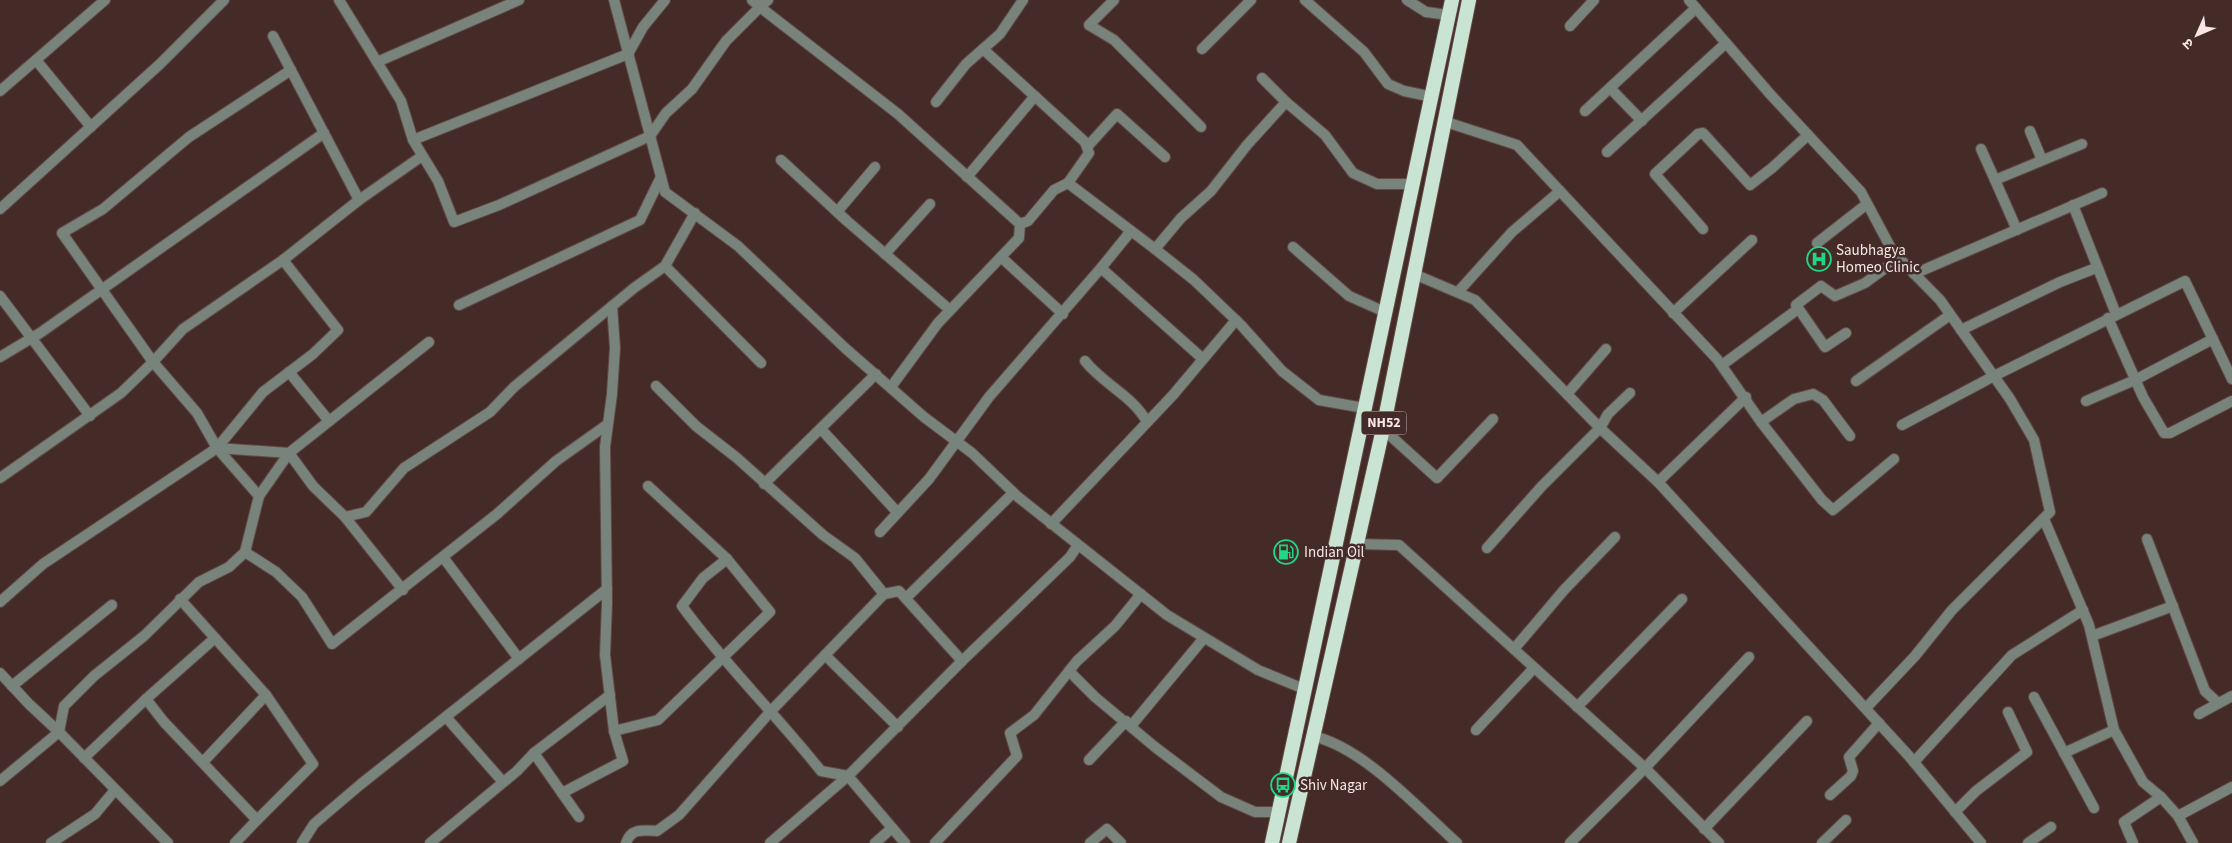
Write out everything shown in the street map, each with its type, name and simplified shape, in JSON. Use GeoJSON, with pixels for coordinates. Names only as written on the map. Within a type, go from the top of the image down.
{"type":"FeatureCollection","features":[{"type":"Feature","properties":{"kind":"highway","name":"NH52"},"geometry":{"type":"LineString","coordinates":[[1272,843],[1364,408],[1433,97],[1452,0]]}},
{"type":"Feature","properties":{"kind":"highway","name":"NH52"},"geometry":{"type":"LineString","coordinates":[[1289,843],[1383,428],[1469,0]]}},
{"type":"Feature","properties":{"kind":"street"},"geometry":{"type":"LineString","coordinates":[[0,91],[105,0]]}},
{"type":"Feature","properties":{"kind":"street"},"geometry":{"type":"LineString","coordinates":[[0,209],[91,127],[224,0]]}},
{"type":"Feature","properties":{"kind":"street"},"geometry":{"type":"LineString","coordinates":[[339,0],[401,101],[413,140],[438,181],[454,222],[650,136],[666,113],[697,83],[726,40],[760,2],[898,114],[966,178],[1020,224]]}},
{"type":"Feature","properties":{"kind":"street"},"geometry":{"type":"LineString","coordinates":[[377,62],[519,0]]}},
{"type":"Feature","properties":{"kind":"street"},"geometry":{"type":"LineString","coordinates":[[614,0],[665,192],[738,246],[891,388],[958,442],[1013,493],[1167,615],[1258,670],[1304,689]]}},
{"type":"Feature","properties":{"kind":"street"},"geometry":{"type":"LineString","coordinates":[[413,140],[628,54],[643,27],[665,0]]}},
{"type":"Feature","properties":{"kind":"street"},"geometry":{"type":"LineString","coordinates":[[936,102],[966,64],[1000,34],[1023,0]]}},
{"type":"Feature","properties":{"kind":"street"},"geometry":{"type":"LineString","coordinates":[[1114,0],[1089,24],[1114,40],[1201,127]]}},
{"type":"Feature","properties":{"kind":"street"},"geometry":{"type":"LineString","coordinates":[[1202,49],[1251,0]]}},
{"type":"Feature","properties":{"kind":"street"},"geometry":{"type":"LineString","coordinates":[[1305,0],[1364,52],[1388,84],[1404,91],[1433,97]]}},
{"type":"Feature","properties":{"kind":"street"},"geometry":{"type":"LineString","coordinates":[[1407,0],[1426,12],[1449,15]]}},
{"type":"Feature","properties":{"kind":"street"},"geometry":{"type":"LineString","coordinates":[[1570,26],[1594,0]]}},
{"type":"Feature","properties":{"kind":"street"},"geometry":{"type":"LineString","coordinates":[[1689,0],[1861,192],[1893,252],[1940,300],[1994,376],[2034,440],[2050,512],[1952,610],[1915,656],[1866,708]]}},
{"type":"Feature","properties":{"kind":"street"},"geometry":{"type":"LineString","coordinates":[[1585,111],[1696,8]]}},
{"type":"Feature","properties":{"kind":"street"},"geometry":{"type":"LineString","coordinates":[[274,36],[359,200]]}},
{"type":"Feature","properties":{"kind":"street"},"geometry":{"type":"LineString","coordinates":[[1607,152],[1726,43]]}},
{"type":"Feature","properties":{"kind":"street"},"geometry":{"type":"LineString","coordinates":[[982,49],[1085,142],[1090,153],[1068,183],[1054,190],[1028,221],[1020,224]]}},
{"type":"Feature","properties":{"kind":"street"},"geometry":{"type":"LineString","coordinates":[[36,60],[91,127]]}},
{"type":"Feature","properties":{"kind":"street"},"geometry":{"type":"LineString","coordinates":[[259,496],[218,448],[198,414],[153,362],[62,234],[103,209],[189,137],[291,70]]}},
{"type":"Feature","properties":{"kind":"street"},"geometry":{"type":"LineString","coordinates":[[1262,78],[1324,135],[1353,173],[1378,184],[1414,184]]}},
{"type":"Feature","properties":{"kind":"street"},"geometry":{"type":"LineString","coordinates":[[1610,88],[1642,121]]}},
{"type":"Feature","properties":{"kind":"street"},"geometry":{"type":"LineString","coordinates":[[966,178],[1035,96]]}},
{"type":"Feature","properties":{"kind":"street"},"geometry":{"type":"LineString","coordinates":[[1155,249],[1181,218],[1211,191],[1247,145],[1286,102]]}},
{"type":"Feature","properties":{"kind":"street"},"geometry":{"type":"LineString","coordinates":[[1087,147],[1117,114],[1165,156]]}},
{"type":"Feature","properties":{"kind":"street"},"geometry":{"type":"LineString","coordinates":[[1446,122],[1517,145],[1722,366],[1822,500],[1833,510],[1894,459]]}},
{"type":"Feature","properties":{"kind":"street"},"geometry":{"type":"LineString","coordinates":[[2030,131],[2042,160]]}},
{"type":"Feature","properties":{"kind":"street"},"geometry":{"type":"LineString","coordinates":[[1,353],[30,339],[100,288],[324,133]]}},
{"type":"Feature","properties":{"kind":"street"},"geometry":{"type":"LineString","coordinates":[[1703,229],[1655,174],[1698,134],[1703,133],[1750,185],[1808,135]]}},
{"type":"Feature","properties":{"kind":"street"},"geometry":{"type":"LineString","coordinates":[[1995,180],[2082,144]]}},
{"type":"Feature","properties":{"kind":"street"},"geometry":{"type":"LineString","coordinates":[[1980,149],[2017,230]]}},
{"type":"Feature","properties":{"kind":"street"},"geometry":{"type":"LineString","coordinates":[[0,478],[121,393],[183,329],[283,260],[359,200],[422,156]]}},
{"type":"Feature","properties":{"kind":"street"},"geometry":{"type":"LineString","coordinates":[[781,160],[837,212],[950,310]]}},
{"type":"Feature","properties":{"kind":"street"},"geometry":{"type":"LineString","coordinates":[[837,212],[875,167]]}},
{"type":"Feature","properties":{"kind":"street"},"geometry":{"type":"LineString","coordinates":[[459,305],[640,220],[661,176]]}},
{"type":"Feature","properties":{"kind":"street"},"geometry":{"type":"LineString","coordinates":[[1068,183],[1194,280],[1236,320],[1282,371],[1319,400],[1364,408]]}},
{"type":"Feature","properties":{"kind":"street"},"geometry":{"type":"LineString","coordinates":[[1458,292],[1512,232],[1560,191]]}},
{"type":"Feature","properties":{"kind":"street"},"geometry":{"type":"LineString","coordinates":[[1914,274],[2102,193]]}},
{"type":"Feature","properties":{"kind":"street"},"geometry":{"type":"LineString","coordinates":[[885,254],[930,204]]}},
{"type":"Feature","properties":{"kind":"street"},"geometry":{"type":"LineString","coordinates":[[1817,243],[1867,204]]}},
{"type":"Feature","properties":{"kind":"street"},"geometry":{"type":"LineString","coordinates":[[2072,205],[2135,380],[2164,433],[2170,433],[2232,401]]}},
{"type":"Feature","properties":{"kind":"street"},"geometry":{"type":"LineString","coordinates":[[345,517],[366,512],[404,468],[490,412],[514,387],[612,306],[665,266],[695,214]]}},
{"type":"Feature","properties":{"kind":"street"},"geometry":{"type":"LineString","coordinates":[[891,388],[938,323],[1019,238],[1020,224]]}},
{"type":"Feature","properties":{"kind":"street"},"geometry":{"type":"LineString","coordinates":[[880,532],[929,479],[958,442],[989,397],[1063,314],[1131,231]]}},
{"type":"Feature","properties":{"kind":"street"},"geometry":{"type":"LineString","coordinates":[[1673,313],[1752,240]]}},
{"type":"Feature","properties":{"kind":"street"},"geometry":{"type":"LineString","coordinates":[[1293,246],[1349,296],[1385,312]]}},
{"type":"Feature","properties":{"kind":"street"},"geometry":{"type":"LineString","coordinates":[[1002,257],[1063,314]]}},
{"type":"Feature","properties":{"kind":"street"},"geometry":{"type":"LineString","coordinates":[[1846,334],[1825,347],[1796,305],[1821,286],[1835,296],[1865,283],[1899,258]]}},
{"type":"Feature","properties":{"kind":"street"},"geometry":{"type":"LineString","coordinates":[[0,602],[43,564],[218,448],[263,392],[338,330],[283,260]]}},
{"type":"Feature","properties":{"kind":"street"},"geometry":{"type":"LineString","coordinates":[[665,266],[761,363]]}},
{"type":"Feature","properties":{"kind":"street"},"geometry":{"type":"LineString","coordinates":[[1101,268],[1202,360]]}},
{"type":"Feature","properties":{"kind":"street"},"geometry":{"type":"LineString","coordinates":[[1961,330],[2060,282],[2096,268]]}},
{"type":"Feature","properties":{"kind":"street"},"geometry":{"type":"LineString","coordinates":[[1414,274],[1475,300],[1600,428],[1658,482],[1866,708],[1914,762],[1981,843]]}},
{"type":"Feature","properties":{"kind":"street"},"geometry":{"type":"LineString","coordinates":[[1902,425],[1994,376],[2185,281],[2232,379]]}},
{"type":"Feature","properties":{"kind":"street"},"geometry":{"type":"LineString","coordinates":[[0,296],[30,339],[90,416]]}},
{"type":"Feature","properties":{"kind":"street"},"geometry":{"type":"LineString","coordinates":[[562,793],[623,761],[614,731],[605,655],[607,589],[605,447],[615,348],[612,306]]}},
{"type":"Feature","properties":{"kind":"street"},"geometry":{"type":"LineString","coordinates":[[1722,366],[1798,309]]}},
{"type":"Feature","properties":{"kind":"street"},"geometry":{"type":"LineString","coordinates":[[1856,380],[1950,315]]}},
{"type":"Feature","properties":{"kind":"street"},"geometry":{"type":"LineString","coordinates":[[1051,524],[1147,422],[1236,320]]}},
{"type":"Feature","properties":{"kind":"street"},"geometry":{"type":"LineString","coordinates":[[2086,401],[2135,380],[2214,339]]}},
{"type":"Feature","properties":{"kind":"street"},"geometry":{"type":"LineString","coordinates":[[0,781],[59,732],[64,706],[94,676],[144,636],[199,582],[229,567],[245,552],[259,496],[289,453],[429,342]]}},
{"type":"Feature","properties":{"kind":"street"},"geometry":{"type":"LineString","coordinates":[[1567,394],[1606,349]]}},
{"type":"Feature","properties":{"kind":"street"},"geometry":{"type":"LineString","coordinates":[[1084,361],[1096,374],[1141,410],[1147,422]]}},
{"type":"Feature","properties":{"kind":"street"},"geometry":{"type":"LineString","coordinates":[[289,372],[329,421]]}},
{"type":"Feature","properties":{"kind":"street"},"geometry":{"type":"LineString","coordinates":[[764,484],[876,374]]}},
{"type":"Feature","properties":{"kind":"street"},"geometry":{"type":"LineString","coordinates":[[656,386],[696,426],[737,458],[823,535],[855,558],[884,594]]}},
{"type":"Feature","properties":{"kind":"street"},"geometry":{"type":"LineString","coordinates":[[1486,548],[1541,487],[1600,428],[1608,414],[1630,393]]}},
{"type":"Feature","properties":{"kind":"street"},"geometry":{"type":"LineString","coordinates":[[1762,422],[1794,399],[1813,394],[1823,400],[1850,436]]}},
{"type":"Feature","properties":{"kind":"street"},"geometry":{"type":"LineString","coordinates":[[1658,482],[1746,397]]}},
{"type":"Feature","properties":{"kind":"street"},"geometry":{"type":"LineString","coordinates":[[1383,428],[1437,478],[1493,419]]}},
{"type":"Feature","properties":{"kind":"street"},"geometry":{"type":"LineString","coordinates":[[245,552],[276,572],[302,596],[332,644],[403,590],[497,514],[556,461],[608,424]]}},
{"type":"Feature","properties":{"kind":"street"},"geometry":{"type":"LineString","coordinates":[[821,429],[897,512]]}},
{"type":"Feature","properties":{"kind":"street"},"geometry":{"type":"LineString","coordinates":[[218,448],[289,453],[313,486],[345,517],[403,590]]}},
{"type":"Feature","properties":{"kind":"street"},"geometry":{"type":"LineString","coordinates":[[614,731],[658,720],[724,660],[770,612],[727,559],[648,486]]}},
{"type":"Feature","properties":{"kind":"street"},"geometry":{"type":"LineString","coordinates":[[906,598],[1013,493]]}},
{"type":"Feature","properties":{"kind":"street"},"geometry":{"type":"LineString","coordinates":[[2044,519],[2083,610],[2092,636],[2114,730],[2143,782],[2161,796],[2178,816],[2193,843]]}},
{"type":"Feature","properties":{"kind":"street"},"geometry":{"type":"LineString","coordinates":[[1514,649],[1564,590],[1616,537]]}},
{"type":"Feature","properties":{"kind":"street"},"geometry":{"type":"LineString","coordinates":[[2147,539],[2205,691],[2218,704]]}},
{"type":"Feature","properties":{"kind":"street"},"geometry":{"type":"LineString","coordinates":[[1357,544],[1399,545],[1645,768],[1718,843]]}},
{"type":"Feature","properties":{"kind":"street"},"geometry":{"type":"LineString","coordinates":[[770,843],[848,776],[1070,557],[1078,545]]}},
{"type":"Feature","properties":{"kind":"street"},"geometry":{"type":"LineString","coordinates":[[443,557],[519,659]]}},
{"type":"Feature","properties":{"kind":"street"},"geometry":{"type":"LineString","coordinates":[[727,559],[703,578],[682,606],[709,644],[821,770],[848,776],[904,843]]}},
{"type":"Feature","properties":{"kind":"street"},"geometry":{"type":"LineString","coordinates":[[302,843],[314,824],[607,589]]}},
{"type":"Feature","properties":{"kind":"street"},"geometry":{"type":"LineString","coordinates":[[617,843],[627,839],[639,829],[656,831],[679,815],[770,711],[884,594],[899,591],[962,662]]}},
{"type":"Feature","properties":{"kind":"street"},"geometry":{"type":"LineString","coordinates":[[935,843],[1017,756],[1010,733],[1034,715],[1069,672],[1115,626],[1142,594]]}},
{"type":"Feature","properties":{"kind":"street"},"geometry":{"type":"LineString","coordinates":[[1577,707],[1682,599]]}},
{"type":"Feature","properties":{"kind":"street"},"geometry":{"type":"LineString","coordinates":[[180,600],[266,695],[313,764],[235,843]]}},
{"type":"Feature","properties":{"kind":"street"},"geometry":{"type":"LineString","coordinates":[[112,605],[5,681],[59,732],[168,843]]}},
{"type":"Feature","properties":{"kind":"street"},"geometry":{"type":"LineString","coordinates":[[2092,636],[2172,606]]}},
{"type":"Feature","properties":{"kind":"street"},"geometry":{"type":"LineString","coordinates":[[1914,762],[2012,655],[2083,610]]}},
{"type":"Feature","properties":{"kind":"street"},"geometry":{"type":"LineString","coordinates":[[84,758],[214,638]]}},
{"type":"Feature","properties":{"kind":"street"},"geometry":{"type":"LineString","coordinates":[[1089,760],[1128,724],[1204,638]]}},
{"type":"Feature","properties":{"kind":"street"},"geometry":{"type":"LineString","coordinates":[[825,655],[898,727]]}},
{"type":"Feature","properties":{"kind":"street"},"geometry":{"type":"LineString","coordinates":[[1570,843],[1645,768],[1749,657]]}},
{"type":"Feature","properties":{"kind":"street"},"geometry":{"type":"LineString","coordinates":[[1476,730],[1534,668]]}},
{"type":"Feature","properties":{"kind":"street"},"geometry":{"type":"LineString","coordinates":[[1069,672],[1095,697],[1221,797],[1255,812],[1278,812]]}},
{"type":"Feature","properties":{"kind":"street"},"geometry":{"type":"LineString","coordinates":[[203,762],[266,695]]}},
{"type":"Feature","properties":{"kind":"street"},"geometry":{"type":"LineString","coordinates":[[430,843],[503,782],[534,753],[610,695]]}},
{"type":"Feature","properties":{"kind":"street"},"geometry":{"type":"LineString","coordinates":[[2199,714],[2232,696]]}},
{"type":"Feature","properties":{"kind":"street"},"geometry":{"type":"LineString","coordinates":[[2034,697],[2094,808]]}},
{"type":"Feature","properties":{"kind":"street"},"geometry":{"type":"LineString","coordinates":[[146,699],[164,722],[257,820]]}},
{"type":"Feature","properties":{"kind":"street"},"geometry":{"type":"LineString","coordinates":[[1955,812],[1976,791],[2026,752],[2008,712]]}},
{"type":"Feature","properties":{"kind":"street"},"geometry":{"type":"LineString","coordinates":[[446,717],[503,782]]}},
{"type":"Feature","properties":{"kind":"street"},"geometry":{"type":"LineString","coordinates":[[1704,829],[1807,721]]}},
{"type":"Feature","properties":{"kind":"street"},"geometry":{"type":"LineString","coordinates":[[1830,796],[1851,776],[1853,770],[1849,757],[1879,723]]}},
{"type":"Feature","properties":{"kind":"street"},"geometry":{"type":"LineString","coordinates":[[2064,754],[2114,730]]}},
{"type":"Feature","properties":{"kind":"street"},"geometry":{"type":"LineString","coordinates":[[1312,736],[1329,741],[1367,763],[1457,843]]}},
{"type":"Feature","properties":{"kind":"street"},"geometry":{"type":"LineString","coordinates":[[534,753],[579,817]]}},
{"type":"Feature","properties":{"kind":"street"},"geometry":{"type":"LineString","coordinates":[[2178,816],[2232,787]]}},
{"type":"Feature","properties":{"kind":"street"},"geometry":{"type":"LineString","coordinates":[[51,843],[95,814],[116,790]]}},
{"type":"Feature","properties":{"kind":"street"},"geometry":{"type":"LineString","coordinates":[[2133,843],[2124,822],[2161,796]]}},
{"type":"Feature","properties":{"kind":"street"},"geometry":{"type":"LineString","coordinates":[[1822,843],[1846,820]]}},
{"type":"Feature","properties":{"kind":"street"},"geometry":{"type":"LineString","coordinates":[[2028,843],[2051,827]]}},
{"type":"Feature","properties":{"kind":"street"},"geometry":{"type":"LineString","coordinates":[[876,843],[892,828]]}},
{"type":"Feature","properties":{"kind":"street"},"geometry":{"type":"LineString","coordinates":[[1090,843],[1107,829],[1121,843]]}},
{"type":"Feature","properties":{"kind":"place","name":"Saubhagya Homeo Clinic"},"geometry":{"type":"Point","coordinates":[1819,259]}},
{"type":"Feature","properties":{"kind":"place","name":"Indian Oil"},"geometry":{"type":"Point","coordinates":[1286,552]}},
{"type":"Feature","properties":{"kind":"place","name":"Shiv Nagar"},"geometry":{"type":"Point","coordinates":[1283,785]}}]}
